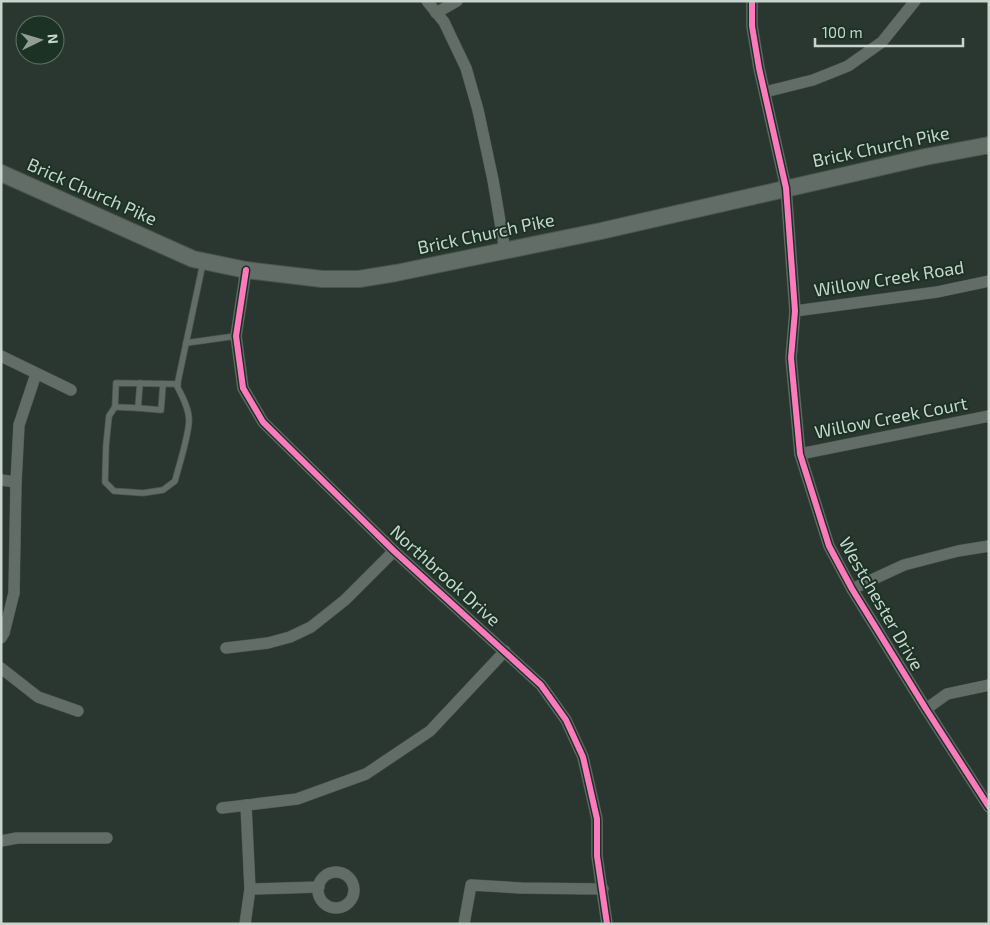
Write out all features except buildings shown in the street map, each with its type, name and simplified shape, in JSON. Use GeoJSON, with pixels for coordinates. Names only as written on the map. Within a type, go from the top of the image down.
{"type":"FeatureCollection","features":[{"type":"Feature","properties":{"kind":"main road","name":"Brick Church Pike"},"geometry":{"type":"LineString","coordinates":[[1,173],[194,259],[246,270],[322,279],[359,279],[610,229],[925,157],[989,145]]}},
{"type":"Feature","properties":{"kind":"street"},"geometry":{"type":"LineString","coordinates":[[427,1],[444,22],[466,68],[480,119],[505,251]]}},
{"type":"Feature","properties":{"kind":"street"},"geometry":{"type":"LineString","coordinates":[[436,12],[457,1]]}},
{"type":"Feature","properties":{"kind":"street","name":"Westchester Drive"},"geometry":{"type":"LineString","coordinates":[[752,1],[752,26],[764,92],[786,188],[795,311],[791,358],[800,454],[829,546],[852,588],[926,709],[989,807]]}},
{"type":"Feature","properties":{"kind":"street"},"geometry":{"type":"LineString","coordinates":[[764,92],[813,80],[848,66],[882,42],[915,1]]}},
{"type":"Feature","properties":{"kind":"street","name":"Northbrook Drive"},"geometry":{"type":"LineString","coordinates":[[246,270],[236,336],[243,388],[263,422],[394,551],[541,685],[566,720],[583,757],[597,819],[597,856],[607,924]]}},
{"type":"Feature","properties":{"kind":"street","name":"Willow Creek Road"},"geometry":{"type":"LineString","coordinates":[[795,311],[936,292],[989,281]]}},
{"type":"Feature","properties":{"kind":"street"},"geometry":{"type":"LineString","coordinates":[[1,356],[71,390]]}},
{"type":"Feature","properties":{"kind":"street"},"geometry":{"type":"LineString","coordinates":[[1,638],[14,593],[19,425],[36,374]]}},
{"type":"Feature","properties":{"kind":"street","name":"Willow Creek Court"},"geometry":{"type":"LineString","coordinates":[[800,454],[989,416]]}},
{"type":"Feature","properties":{"kind":"street"},"geometry":{"type":"LineString","coordinates":[[1,480],[16,482]]}},
{"type":"Feature","properties":{"kind":"street"},"geometry":{"type":"LineString","coordinates":[[852,588],[904,565],[958,551],[989,546]]}},
{"type":"Feature","properties":{"kind":"street"},"geometry":{"type":"LineString","coordinates":[[226,648],[268,643],[311,627],[345,600],[394,551]]}},
{"type":"Feature","properties":{"kind":"street"},"geometry":{"type":"LineString","coordinates":[[222,808],[297,799],[366,774],[430,731],[505,651]]}},
{"type":"Feature","properties":{"kind":"street"},"geometry":{"type":"LineString","coordinates":[[1,668],[38,697],[78,711]]}},
{"type":"Feature","properties":{"kind":"street"},"geometry":{"type":"LineString","coordinates":[[926,709],[948,694],[989,684]]}},
{"type":"Feature","properties":{"kind":"street"},"geometry":{"type":"LineString","coordinates":[[245,924],[250,889],[246,805]]}},
{"type":"Feature","properties":{"kind":"street"},"geometry":{"type":"LineString","coordinates":[[1,840],[17,838],[107,838]]}},
{"type":"Feature","properties":{"kind":"street"},"geometry":{"type":"LineString","coordinates":[[464,924],[471,885],[602,889]]}},
{"type":"Feature","properties":{"kind":"street"},"geometry":{"type":"LineString","coordinates":[[250,889],[319,887]]}},
{"type":"Feature","properties":{"kind":"lane"},"geometry":{"type":"LineString","coordinates":[[178,384],[116,383],[115,407],[109,416],[105,482],[114,491],[143,493],[162,490],[175,481],[187,436],[189,419],[185,402],[177,386],[178,384],[203,261]]}},
{"type":"Feature","properties":{"kind":"lane"},"geometry":{"type":"LineString","coordinates":[[186,343],[236,336]]}},
{"type":"Feature","properties":{"kind":"lane"},"geometry":{"type":"LineString","coordinates":[[138,408],[140,383]]}},
{"type":"Feature","properties":{"kind":"lane"},"geometry":{"type":"LineString","coordinates":[[115,407],[161,410],[163,384]]}},
{"type":"Feature","properties":{"kind":"cycle path"},"geometry":{"type":"LineString","coordinates":[[752,1],[752,26],[759,68],[786,188],[795,311],[791,358],[800,454],[829,546],[852,589],[989,807]]}},
{"type":"Feature","properties":{"kind":"cycle path"},"geometry":{"type":"LineString","coordinates":[[246,270],[236,336],[243,388],[263,422],[394,551],[541,685],[566,720],[583,757],[597,819],[597,856],[607,924]]}}]}
